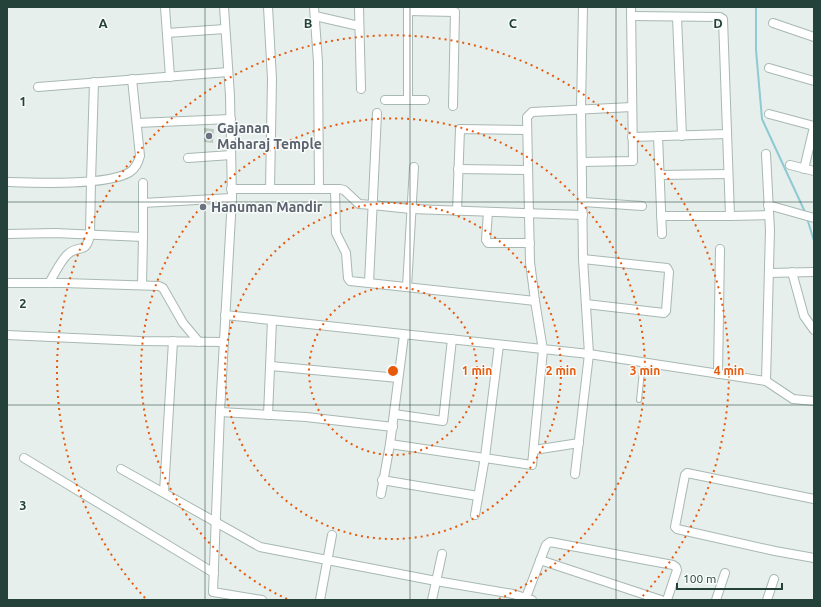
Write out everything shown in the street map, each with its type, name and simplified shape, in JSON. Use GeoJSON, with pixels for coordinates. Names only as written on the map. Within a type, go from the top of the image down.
{"type":"FeatureCollection","features":[{"type":"Feature","properties":{"kind":"street"},"geometry":{"type":"LineString","coordinates":[[165,7],[170,77]]}},
{"type":"Feature","properties":{"kind":"street"},"geometry":{"type":"LineString","coordinates":[[224,7],[231,119],[232,198],[220,412],[213,592],[262,600]]}},
{"type":"Feature","properties":{"kind":"street"},"geometry":{"type":"LineString","coordinates":[[268,7],[272,79],[270,189]]}},
{"type":"Feature","properties":{"kind":"street"},"geometry":{"type":"LineString","coordinates":[[314,7],[318,62],[319,189]]}},
{"type":"Feature","properties":{"kind":"street"},"geometry":{"type":"LineString","coordinates":[[359,7],[361,89]]}},
{"type":"Feature","properties":{"kind":"street"},"geometry":{"type":"LineString","coordinates":[[575,474],[589,354],[583,259],[582,202],[581,108],[583,7]]}},
{"type":"Feature","properties":{"kind":"street"},"geometry":{"type":"LineString","coordinates":[[582,162],[633,161],[631,7]]}},
{"type":"Feature","properties":{"kind":"street"},"geometry":{"type":"LineString","coordinates":[[408,100],[408,9],[455,12],[453,106]]}},
{"type":"Feature","properties":{"kind":"street"},"geometry":{"type":"LineString","coordinates":[[315,16],[359,26]]}},
{"type":"Feature","properties":{"kind":"street"},"geometry":{"type":"LineString","coordinates":[[631,16],[720,17],[723,19],[730,216]]}},
{"type":"Feature","properties":{"kind":"street"},"geometry":{"type":"LineString","coordinates":[[677,17],[682,136]]}},
{"type":"Feature","properties":{"kind":"street"},"geometry":{"type":"LineString","coordinates":[[773,23],[814,36]]}},
{"type":"Feature","properties":{"kind":"street"},"geometry":{"type":"LineString","coordinates":[[167,33],[226,29]]}},
{"type":"Feature","properties":{"kind":"street"},"geometry":{"type":"LineString","coordinates":[[769,68],[814,81]]}},
{"type":"Feature","properties":{"kind":"street"},"geometry":{"type":"LineString","coordinates":[[38,87],[228,72]]}},
{"type":"Feature","properties":{"kind":"street"},"geometry":{"type":"LineString","coordinates":[[7,182],[90,181],[118,177],[132,171],[136,167],[140,156],[132,79]]}},
{"type":"Feature","properties":{"kind":"street"},"geometry":{"type":"LineString","coordinates":[[49,283],[68,254],[88,245],[90,235],[90,181],[94,82]]}},
{"type":"Feature","properties":{"kind":"street"},"geometry":{"type":"LineString","coordinates":[[385,100],[425,100]]}},
{"type":"Feature","properties":{"kind":"street"},"geometry":{"type":"LineString","coordinates":[[390,444],[532,465],[543,350],[530,262],[527,117],[532,112],[581,108],[632,107]]}},
{"type":"Feature","properties":{"kind":"street"},"geometry":{"type":"LineString","coordinates":[[370,283],[372,205],[377,114]]}},
{"type":"Feature","properties":{"kind":"street"},"geometry":{"type":"LineString","coordinates":[[769,114],[814,127],[804,168]]}},
{"type":"Feature","properties":{"kind":"street"},"geometry":{"type":"LineString","coordinates":[[137,123],[231,119]]}},
{"type":"Feature","properties":{"kind":"street"},"geometry":{"type":"LineString","coordinates":[[457,211],[460,129],[527,130]]}},
{"type":"Feature","properties":{"kind":"street"},"geometry":{"type":"LineString","coordinates":[[632,137],[727,134]]}},
{"type":"Feature","properties":{"kind":"street"},"geometry":{"type":"LineString","coordinates":[[658,136],[662,234]]}},
{"type":"Feature","properties":{"kind":"street"},"geometry":{"type":"LineString","coordinates":[[766,154],[769,215],[766,381]]}},
{"type":"Feature","properties":{"kind":"street"},"geometry":{"type":"LineString","coordinates":[[188,158],[231,155]]}},
{"type":"Feature","properties":{"kind":"street"},"geometry":{"type":"LineString","coordinates":[[790,165],[814,171]]}},
{"type":"Feature","properties":{"kind":"street"},"geometry":{"type":"LineString","coordinates":[[407,287],[414,167]]}},
{"type":"Feature","properties":{"kind":"street"},"geometry":{"type":"LineString","coordinates":[[458,169],[528,170]]}},
{"type":"Feature","properties":{"kind":"street"},"geometry":{"type":"LineString","coordinates":[[660,175],[728,174]]}},
{"type":"Feature","properties":{"kind":"street"},"geometry":{"type":"LineString","coordinates":[[142,285],[143,183]]}},
{"type":"Feature","properties":{"kind":"street"},"geometry":{"type":"LineString","coordinates":[[231,189],[342,189],[359,204],[411,209],[583,215]]}},
{"type":"Feature","properties":{"kind":"street"},"geometry":{"type":"LineString","coordinates":[[336,189],[336,233],[346,253],[348,278],[350,281],[535,301]]}},
{"type":"Feature","properties":{"kind":"street"},"geometry":{"type":"LineString","coordinates":[[143,204],[232,198]]}},
{"type":"Feature","properties":{"kind":"street"},"geometry":{"type":"LineString","coordinates":[[582,202],[642,206]]}},
{"type":"Feature","properties":{"kind":"street"},"geometry":{"type":"LineString","coordinates":[[768,205],[814,218]]}},
{"type":"Feature","properties":{"kind":"street"},"geometry":{"type":"LineString","coordinates":[[488,212],[486,240],[488,243],[530,243]]}},
{"type":"Feature","properties":{"kind":"street"},"geometry":{"type":"LineString","coordinates":[[661,216],[769,215]]}},
{"type":"Feature","properties":{"kind":"street"},"geometry":{"type":"LineString","coordinates":[[7,234],[143,237]]}},
{"type":"Feature","properties":{"kind":"street"},"geometry":{"type":"LineString","coordinates":[[718,374],[720,249]]}},
{"type":"Feature","properties":{"kind":"street"},"geometry":{"type":"LineString","coordinates":[[583,259],[667,268],[669,272],[666,311],[664,314],[586,304]]}},
{"type":"Feature","properties":{"kind":"street"},"geometry":{"type":"LineString","coordinates":[[792,272],[804,316],[814,330]]}},
{"type":"Feature","properties":{"kind":"street"},"geometry":{"type":"LineString","coordinates":[[769,273],[814,272]]}},
{"type":"Feature","properties":{"kind":"street"},"geometry":{"type":"LineString","coordinates":[[7,283],[159,286],[163,288],[183,323],[199,342]]}},
{"type":"Feature","properties":{"kind":"street"},"geometry":{"type":"LineString","coordinates":[[225,316],[589,354],[766,381],[793,399],[800,401],[814,401]]}},
{"type":"Feature","properties":{"kind":"street"},"geometry":{"type":"LineString","coordinates":[[268,415],[272,320]]}},
{"type":"Feature","properties":{"kind":"street"},"geometry":{"type":"LineString","coordinates":[[381,494],[382,480],[393,427],[404,334]]}},
{"type":"Feature","properties":{"kind":"street"},"geometry":{"type":"LineString","coordinates":[[7,335],[224,342]]}},
{"type":"Feature","properties":{"kind":"street"},"geometry":{"type":"LineString","coordinates":[[394,414],[443,421],[452,339]]}},
{"type":"Feature","properties":{"kind":"street"},"geometry":{"type":"LineString","coordinates":[[164,492],[173,341]]}},
{"type":"Feature","properties":{"kind":"street"},"geometry":{"type":"LineString","coordinates":[[475,515],[485,457],[499,344]]}},
{"type":"Feature","properties":{"kind":"street"},"geometry":{"type":"LineString","coordinates":[[271,366],[398,378]]}},
{"type":"Feature","properties":{"kind":"street"},"geometry":{"type":"LineString","coordinates":[[220,412],[306,417],[393,427]]}},
{"type":"Feature","properties":{"kind":"street"},"geometry":{"type":"LineString","coordinates":[[534,450],[579,443]]}},
{"type":"Feature","properties":{"kind":"street"},"geometry":{"type":"LineString","coordinates":[[24,458],[214,573]]}},
{"type":"Feature","properties":{"kind":"street"},"geometry":{"type":"LineString","coordinates":[[121,469],[260,547],[327,561],[513,594],[527,599],[546,545],[553,542],[673,565],[678,570],[667,600]]}},
{"type":"Feature","properties":{"kind":"street"},"geometry":{"type":"LineString","coordinates":[[814,499],[687,473],[685,475],[675,527],[676,529],[692,533],[814,558]]}},
{"type":"Feature","properties":{"kind":"street"},"geometry":{"type":"LineString","coordinates":[[382,480],[478,496]]}},
{"type":"Feature","properties":{"kind":"street"},"geometry":{"type":"LineString","coordinates":[[320,600],[332,535]]}},
{"type":"Feature","properties":{"kind":"street"},"geometry":{"type":"LineString","coordinates":[[432,600],[442,554]]}},
{"type":"Feature","properties":{"kind":"street"},"geometry":{"type":"LineString","coordinates":[[540,560],[661,600]]}},
{"type":"Feature","properties":{"kind":"street"},"geometry":{"type":"LineString","coordinates":[[716,600],[725,573]]}},
{"type":"Feature","properties":{"kind":"street"},"geometry":{"type":"LineString","coordinates":[[767,600],[774,579]]}},
{"type":"Feature","properties":{"kind":"lane"},"geometry":{"type":"LineString","coordinates":[[639,400],[644,362]]}},
{"type":"Feature","properties":{"kind":"building","name":"Gajanan Maharaj Temple"},"geometry":{"type":"Polygon","coordinates":[[[204,128],[214,129],[213,143],[204,142],[204,128]]]}},
{"type":"Feature","properties":{"kind":"building","name":"Hanuman Mandir"},"geometry":{"type":"Polygon","coordinates":[[[199,205],[206,205],[206,210],[199,210],[199,205]]]}},
{"type":"Feature","properties":{"kind":"waterway"},"geometry":{"type":"LineString","coordinates":[[756,7],[756,50],[762,119],[805,212]]}},
{"type":"Feature","properties":{"kind":"waterway"},"geometry":{"type":"LineString","coordinates":[[807,218],[814,241]]}},
{"type":"Feature","properties":{"kind":"place","name":"Gajanan Maharaj Temple"},"geometry":{"type":"Point","coordinates":[209,136]}},
{"type":"Feature","properties":{"kind":"place","name":"Hanuman Mandir"},"geometry":{"type":"Point","coordinates":[203,207]}}]}
